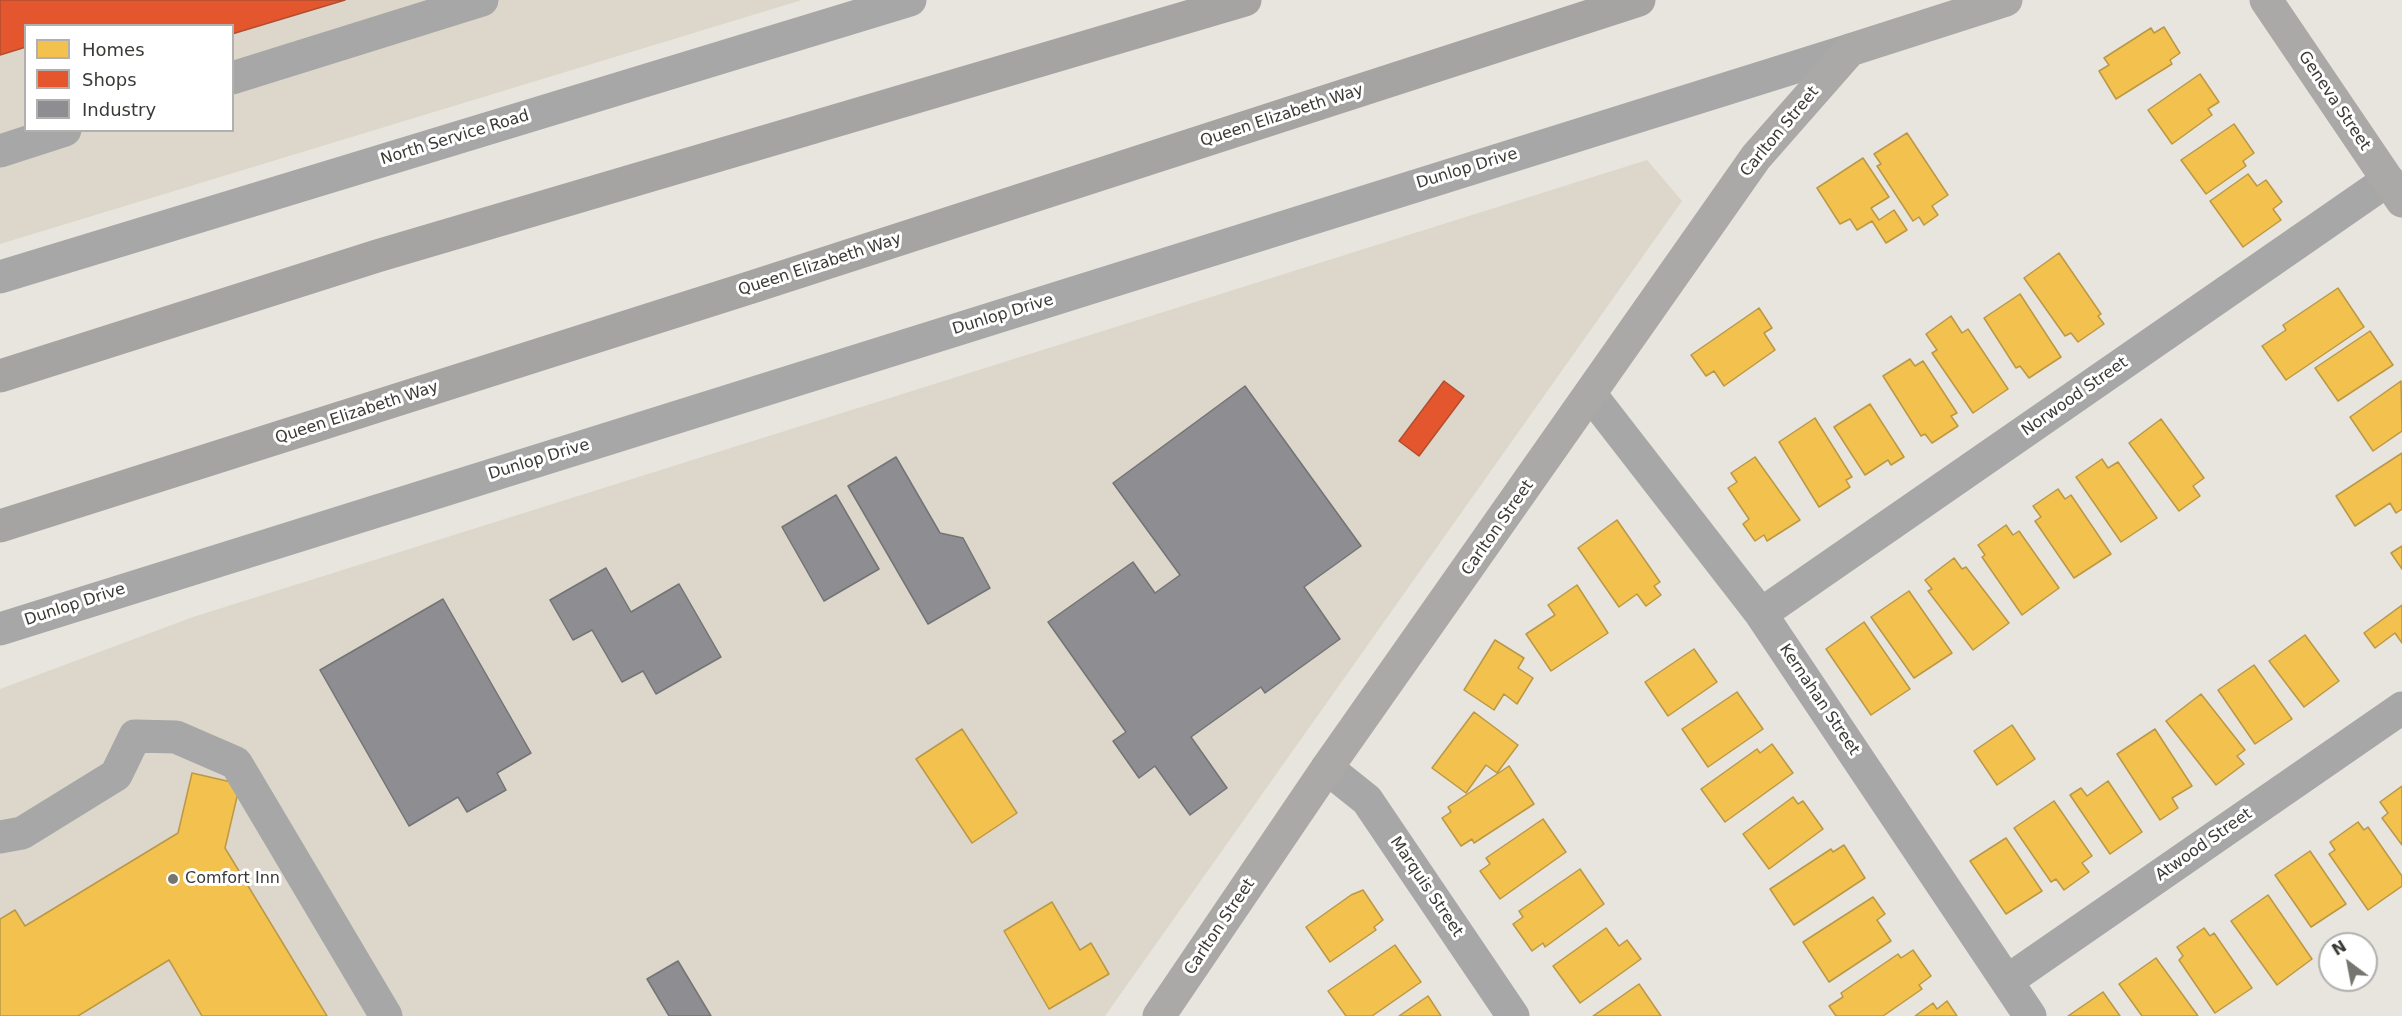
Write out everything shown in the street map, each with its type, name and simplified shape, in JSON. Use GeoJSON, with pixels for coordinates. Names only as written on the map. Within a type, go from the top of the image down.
{"type":"FeatureCollection","features":[{"type":"Feature","properties":{"kind":"highway"},"geometry":{"type":"LineString","coordinates":[[0,376],[377,256],[1245,0]]}},
{"type":"Feature","properties":{"kind":"highway","name":"Queen Elizabeth Way"},"geometry":{"type":"LineString","coordinates":[[0,526],[756,286],[1639,0]]}},
{"type":"Feature","properties":{"kind":"main road","name":"Dunlop Drive"},"geometry":{"type":"LineString","coordinates":[[1850,50],[2006,0]]}},
{"type":"Feature","properties":{"kind":"main road","name":"Geneva Street"},"geometry":{"type":"LineString","coordinates":[[2266,0],[2395,191]]}},
{"type":"Feature","properties":{"kind":"main road","name":"Carlton Street"},"geometry":{"type":"LineString","coordinates":[[1159,1016],[1328,768],[1756,157],[1850,50]]}},
{"type":"Feature","properties":{"kind":"street"},"geometry":{"type":"LineString","coordinates":[[234,77],[482,0]]}},
{"type":"Feature","properties":{"kind":"street","name":"North Service Road"},"geometry":{"type":"LineString","coordinates":[[0,277],[910,0]]}},
{"type":"Feature","properties":{"kind":"street","name":"Dunlop Drive"},"geometry":{"type":"LineString","coordinates":[[0,629],[1850,50]]}},
{"type":"Feature","properties":{"kind":"street"},"geometry":{"type":"LineString","coordinates":[[0,151],[59,132]]}},
{"type":"Feature","properties":{"kind":"street","name":"Norwood Street"},"geometry":{"type":"LineString","coordinates":[[1761,614],[2395,191]]}},
{"type":"Feature","properties":{"kind":"street","name":"Kernahan Street"},"geometry":{"type":"LineString","coordinates":[[1591,395],[1761,614],[2030,1016]]}},
{"type":"Feature","properties":{"kind":"street","name":"Atwood Street"},"geometry":{"type":"LineString","coordinates":[[2007,981],[2402,708]]}},
{"type":"Feature","properties":{"kind":"street"},"geometry":{"type":"LineString","coordinates":[[0,837],[22,833],[116,775],[135,736],[176,737],[236,763],[386,1016]]}},
{"type":"Feature","properties":{"kind":"street","name":"Marquis Street"},"geometry":{"type":"LineString","coordinates":[[1328,768],[1368,800],[1513,1016]]}},
{"type":"Feature","properties":{"kind":"shaded area"},"geometry":{"type":"Polygon","coordinates":[[[0,0],[802,0],[0,244],[0,0]]]}},
{"type":"Feature","properties":{"kind":"shaded area"},"geometry":{"type":"Polygon","coordinates":[[[1647,160],[1682,201],[1105,1016],[0,1016],[0,689],[193,617],[1647,160]]]}},
{"type":"Feature","properties":{"kind":"building: Homes"},"geometry":{"type":"Polygon","coordinates":[[[2164,27],[2180,53],[2170,60],[2172,64],[2116,99],[2099,71],[2109,65],[2104,58],[2151,28],[2154,33],[2164,27]]]}},
{"type":"Feature","properties":{"kind":"building: Homes"},"geometry":{"type":"Polygon","coordinates":[[[2200,74],[2219,102],[2208,109],[2212,115],[2172,144],[2148,110],[2200,74]]]}},
{"type":"Feature","properties":{"kind":"building: Homes"},"geometry":{"type":"Polygon","coordinates":[[[2234,124],[2254,153],[2243,161],[2246,166],[2206,194],[2181,160],[2234,124]]]}},
{"type":"Feature","properties":{"kind":"building: Homes"},"geometry":{"type":"Polygon","coordinates":[[[1907,133],[1948,195],[1932,206],[1938,215],[1924,225],[1919,217],[1913,221],[1877,166],[1881,164],[1874,154],[1907,133]]]}},
{"type":"Feature","properties":{"kind":"building: Homes"},"geometry":{"type":"Polygon","coordinates":[[[1863,158],[1889,197],[1871,208],[1879,220],[1894,210],[1907,230],[1886,243],[1872,221],[1857,230],[1850,219],[1840,224],[1817,188],[1863,158]]]}},
{"type":"Feature","properties":{"kind":"building: Homes"},"geometry":{"type":"Polygon","coordinates":[[[2248,174],[2257,186],[2266,180],[2282,202],[2273,209],[2281,220],[2243,247],[2210,201],[2248,174]]]}},
{"type":"Feature","properties":{"kind":"building: Homes"},"geometry":{"type":"Polygon","coordinates":[[[2059,253],[2101,314],[2098,316],[2104,324],[2078,342],[2071,333],[2065,336],[2024,278],[2059,253]]]}},
{"type":"Feature","properties":{"kind":"building: Homes"},"geometry":{"type":"Polygon","coordinates":[[[2338,288],[2364,327],[2286,380],[2262,346],[2286,330],[2283,325],[2338,288]]]}},
{"type":"Feature","properties":{"kind":"building: Homes"},"geometry":{"type":"Polygon","coordinates":[[[2020,294],[2061,357],[2029,378],[2020,366],[2016,368],[1984,318],[2020,294]]]}},
{"type":"Feature","properties":{"kind":"building: Homes"},"geometry":{"type":"Polygon","coordinates":[[[1759,308],[1772,328],[1764,333],[1775,350],[1724,386],[1714,371],[1706,376],[1691,355],[1759,308]]]}},
{"type":"Feature","properties":{"kind":"building: Homes"},"geometry":{"type":"Polygon","coordinates":[[[1951,316],[1962,333],[1968,329],[2008,389],[1973,413],[1932,353],[1937,350],[1926,334],[1951,316]]]}},
{"type":"Feature","properties":{"kind":"building: Homes"},"geometry":{"type":"Polygon","coordinates":[[[2370,331],[2393,365],[2338,401],[2315,368],[2370,331]]]}},
{"type":"Feature","properties":{"kind":"building: Homes"},"geometry":{"type":"Polygon","coordinates":[[[1910,359],[1915,366],[1923,361],[1957,413],[1951,416],[1958,426],[1932,443],[1925,434],[1921,436],[1883,376],[1910,359]]]}},
{"type":"Feature","properties":{"kind":"building: Homes"},"geometry":{"type":"Polygon","coordinates":[[[2401,381],[2402,431],[2373,451],[2350,417],[2401,381]]]}},
{"type":"Feature","properties":{"kind":"building: Homes"},"geometry":{"type":"Polygon","coordinates":[[[1870,404],[1904,457],[1891,465],[1888,460],[1865,475],[1834,427],[1870,404]]]}},
{"type":"Feature","properties":{"kind":"building: Homes"},"geometry":{"type":"Polygon","coordinates":[[[1815,418],[1852,477],[1846,480],[1850,487],[1819,507],[1779,442],[1815,418]]]}},
{"type":"Feature","properties":{"kind":"building: Homes"},"geometry":{"type":"Polygon","coordinates":[[[2161,419],[2204,478],[2193,486],[2200,496],[2179,511],[2129,443],[2161,419]]]}},
{"type":"Feature","properties":{"kind":"building: Homes"},"geometry":{"type":"Polygon","coordinates":[[[2402,453],[2402,509],[2396,513],[2390,503],[2355,526],[2336,496],[2402,453]]]}},
{"type":"Feature","properties":{"kind":"building: Homes"},"geometry":{"type":"Polygon","coordinates":[[[1755,457],[1800,520],[1767,541],[1764,535],[1755,541],[1743,524],[1749,519],[1728,488],[1737,482],[1731,473],[1755,457]]]}},
{"type":"Feature","properties":{"kind":"building: Homes"},"geometry":{"type":"Polygon","coordinates":[[[2102,459],[2108,468],[2118,462],[2157,518],[2121,542],[2076,477],[2102,459]]]}},
{"type":"Feature","properties":{"kind":"building: Homes"},"geometry":{"type":"Polygon","coordinates":[[[2058,489],[2065,499],[2071,495],[2111,554],[2074,578],[2035,521],[2041,517],[2033,506],[2058,489]]]}},
{"type":"Feature","properties":{"kind":"building: Homes"},"geometry":{"type":"Polygon","coordinates":[[[1617,520],[1660,582],[1654,586],[1661,595],[1646,606],[1637,594],[1619,607],[1578,548],[1617,520]]]}},
{"type":"Feature","properties":{"kind":"building: Homes"},"geometry":{"type":"Polygon","coordinates":[[[2006,525],[2013,535],[2019,531],[2059,588],[2022,615],[1982,557],[1985,555],[1978,545],[2006,525]]]}},
{"type":"Feature","properties":{"kind":"building: Homes"},"geometry":{"type":"Polygon","coordinates":[[[2402,546],[2402,569],[2391,553],[2402,546]]]}},
{"type":"Feature","properties":{"kind":"building: Homes"},"geometry":{"type":"Polygon","coordinates":[[[1954,558],[1962,569],[1966,567],[2009,623],[1973,650],[1928,591],[1932,589],[1925,580],[1954,558]]]}},
{"type":"Feature","properties":{"kind":"building: Homes"},"geometry":{"type":"Polygon","coordinates":[[[1577,585],[1608,633],[1551,671],[1526,634],[1555,615],[1548,605],[1577,585]]]}},
{"type":"Feature","properties":{"kind":"building: Homes"},"geometry":{"type":"Polygon","coordinates":[[[1909,591],[1952,653],[1914,678],[1871,617],[1909,591]]]}},
{"type":"Feature","properties":{"kind":"building: Homes"},"geometry":{"type":"Polygon","coordinates":[[[2402,605],[2402,643],[2395,633],[2375,648],[2364,633],[2402,605]]]}},
{"type":"Feature","properties":{"kind":"building: Homes"},"geometry":{"type":"Polygon","coordinates":[[[1864,622],[1910,689],[1871,715],[1826,649],[1864,622]]]}},
{"type":"Feature","properties":{"kind":"building: Homes"},"geometry":{"type":"Polygon","coordinates":[[[2305,635],[2339,681],[2304,707],[2269,661],[2305,635]]]}},
{"type":"Feature","properties":{"kind":"building: Homes"},"geometry":{"type":"Polygon","coordinates":[[[1495,640],[1524,658],[1518,668],[1533,678],[1517,704],[1504,694],[1494,710],[1464,690],[1495,640]]]}},
{"type":"Feature","properties":{"kind":"building: Homes"},"geometry":{"type":"Polygon","coordinates":[[[1694,649],[1717,682],[1668,716],[1645,682],[1694,649]]]}},
{"type":"Feature","properties":{"kind":"building: Homes"},"geometry":{"type":"Polygon","coordinates":[[[2254,665],[2292,719],[2255,744],[2218,690],[2254,665]]]}},
{"type":"Feature","properties":{"kind":"building: Homes"},"geometry":{"type":"Polygon","coordinates":[[[1737,692],[1763,729],[1708,767],[1682,729],[1737,692]]]}},
{"type":"Feature","properties":{"kind":"building: Homes"},"geometry":{"type":"Polygon","coordinates":[[[2201,694],[2245,750],[2237,756],[2244,764],[2216,785],[2166,721],[2201,694]]]}},
{"type":"Feature","properties":{"kind":"building: Homes"},"geometry":{"type":"Polygon","coordinates":[[[1474,712],[1518,745],[1497,773],[1486,765],[1466,793],[1432,768],[1474,712]]]}},
{"type":"Feature","properties":{"kind":"building: Homes"},"geometry":{"type":"Polygon","coordinates":[[[2012,725],[2035,759],[1997,785],[1974,751],[2012,725]]]}},
{"type":"Feature","properties":{"kind":"building: Homes"},"geometry":{"type":"Polygon","coordinates":[[[962,729],[1017,813],[972,843],[916,759],[962,729]]]}},
{"type":"Feature","properties":{"kind":"building: Homes"},"geometry":{"type":"Polygon","coordinates":[[[2155,729],[2192,786],[2172,798],[2178,808],[2160,820],[2117,754],[2155,729]]]}},
{"type":"Feature","properties":{"kind":"building: Homes"},"geometry":{"type":"Polygon","coordinates":[[[1772,744],[1793,773],[1725,822],[1701,789],[1757,749],[1760,753],[1772,744]]]}},
{"type":"Feature","properties":{"kind":"building: Homes"},"geometry":{"type":"Polygon","coordinates":[[[1509,766],[1534,804],[1474,843],[1472,839],[1461,846],[1442,818],[1451,812],[1448,807],[1509,766]]]}},
{"type":"Feature","properties":{"kind":"building: Homes","name":"Comfort Inn"},"geometry":{"type":"Polygon","coordinates":[[[192,773],[240,784],[225,848],[327,1016],[202,1016],[169,960],[78,1016],[0,1016],[0,919],[15,910],[25,926],[178,833],[192,773]]]}},
{"type":"Feature","properties":{"kind":"building: Homes"},"geometry":{"type":"Polygon","coordinates":[[[2108,781],[2142,832],[2110,854],[2070,795],[2081,788],[2087,796],[2108,781]]]}},
{"type":"Feature","properties":{"kind":"building: Homes"},"geometry":{"type":"Polygon","coordinates":[[[2402,786],[2402,845],[2382,818],[2388,813],[2380,802],[2402,786]]]}},
{"type":"Feature","properties":{"kind":"building: Homes"},"geometry":{"type":"Polygon","coordinates":[[[1793,797],[1798,804],[1803,801],[1823,829],[1769,869],[1743,834],[1793,797]]]}},
{"type":"Feature","properties":{"kind":"building: Homes"},"geometry":{"type":"Polygon","coordinates":[[[2054,801],[2092,856],[2082,863],[2089,872],[2064,890],[2056,879],[2051,882],[2014,828],[2054,801]]]}},
{"type":"Feature","properties":{"kind":"building: Homes"},"geometry":{"type":"Polygon","coordinates":[[[1543,819],[1566,852],[1500,899],[1480,871],[1490,864],[1486,858],[1543,819]]]}},
{"type":"Feature","properties":{"kind":"building: Homes"},"geometry":{"type":"Polygon","coordinates":[[[2358,822],[2364,830],[2368,827],[2402,876],[2402,886],[2368,910],[2329,854],[2335,850],[2330,842],[2358,822]]]}},
{"type":"Feature","properties":{"kind":"building: Homes"},"geometry":{"type":"Polygon","coordinates":[[[2006,838],[2042,891],[2006,914],[1970,861],[2006,838]]]}},
{"type":"Feature","properties":{"kind":"building: Homes"},"geometry":{"type":"Polygon","coordinates":[[[1844,845],[1865,878],[1794,925],[1770,889],[1831,849],[1833,852],[1844,845]]]}},
{"type":"Feature","properties":{"kind":"building: Homes"},"geometry":{"type":"Polygon","coordinates":[[[2310,851],[2346,904],[2311,927],[2275,875],[2310,851]]]}},
{"type":"Feature","properties":{"kind":"building: Homes"},"geometry":{"type":"Polygon","coordinates":[[[1580,869],[1604,904],[1545,947],[1543,943],[1532,951],[1513,924],[1523,917],[1519,911],[1580,869]]]}},
{"type":"Feature","properties":{"kind":"building: Homes"},"geometry":{"type":"Polygon","coordinates":[[[1363,890],[1383,920],[1374,927],[1376,930],[1330,962],[1306,927],[1351,895],[1363,890]]]}},
{"type":"Feature","properties":{"kind":"building: Homes"},"geometry":{"type":"Polygon","coordinates":[[[2268,895],[2312,959],[2277,985],[2231,921],[2268,895]]]}},
{"type":"Feature","properties":{"kind":"building: Homes"},"geometry":{"type":"Polygon","coordinates":[[[1873,897],[1885,914],[1877,920],[1891,941],[1829,982],[1803,942],[1873,897]]]}},
{"type":"Feature","properties":{"kind":"building: Homes"},"geometry":{"type":"Polygon","coordinates":[[[1052,902],[1080,950],[1091,943],[1109,974],[1049,1009],[1004,931],[1052,902]]]}},
{"type":"Feature","properties":{"kind":"building: Homes"},"geometry":{"type":"Polygon","coordinates":[[[1606,928],[1619,946],[1627,940],[1641,959],[1580,1003],[1553,966],[1606,928]]]}},
{"type":"Feature","properties":{"kind":"building: Homes"},"geometry":{"type":"Polygon","coordinates":[[[2204,928],[2210,936],[2214,933],[2252,988],[2215,1013],[2179,960],[2183,956],[2177,947],[2204,928]]]}},
{"type":"Feature","properties":{"kind":"building: Homes"},"geometry":{"type":"Polygon","coordinates":[[[1395,945],[1421,982],[1372,1016],[1346,1016],[1328,991],[1395,945]]]}},
{"type":"Feature","properties":{"kind":"building: Homes"},"geometry":{"type":"Polygon","coordinates":[[[1913,950],[1931,976],[1919,985],[1922,989],[1883,1016],[1836,1016],[1829,1006],[1843,997],[1841,993],[1898,954],[1901,958],[1913,950]]]}},
{"type":"Feature","properties":{"kind":"building: Homes"},"geometry":{"type":"Polygon","coordinates":[[[2156,958],[2198,1016],[2142,1016],[2119,984],[2156,958]]]}},
{"type":"Feature","properties":{"kind":"building: Homes"},"geometry":{"type":"Polygon","coordinates":[[[1639,984],[1661,1016],[1593,1016],[1639,984]]]}},
{"type":"Feature","properties":{"kind":"building: Homes"},"geometry":{"type":"Polygon","coordinates":[[[2103,992],[2120,1016],[2068,1016],[2103,992]]]}},
{"type":"Feature","properties":{"kind":"building: Homes"},"geometry":{"type":"Polygon","coordinates":[[[1428,996],[1441,1016],[1399,1016],[1428,996]]]}},
{"type":"Feature","properties":{"kind":"building: Homes"},"geometry":{"type":"Polygon","coordinates":[[[1947,1001],[1957,1016],[1915,1016],[1933,1003],[1937,1009],[1947,1001]]]}},
{"type":"Feature","properties":{"kind":"building: Shops"},"geometry":{"type":"Polygon","coordinates":[[[0,0],[345,0],[234,33],[234,24],[24,24],[24,48],[0,55],[0,0]]]}},
{"type":"Feature","properties":{"kind":"building: Shops"},"geometry":{"type":"Polygon","coordinates":[[[1444,381],[1464,396],[1419,456],[1399,441],[1444,381]]]}},
{"type":"Feature","properties":{"kind":"building: Industry"},"geometry":{"type":"Polygon","coordinates":[[[1245,386],[1361,546],[1304,587],[1340,639],[1265,693],[1261,687],[1191,737],[1227,788],[1190,815],[1155,766],[1139,778],[1113,741],[1126,732],[1048,622],[1133,562],[1155,593],[1180,575],[1113,483],[1245,386]]]}},
{"type":"Feature","properties":{"kind":"building: Industry"},"geometry":{"type":"Polygon","coordinates":[[[896,457],[940,533],[963,538],[990,588],[928,624],[848,486],[896,457]]]}},
{"type":"Feature","properties":{"kind":"building: Industry"},"geometry":{"type":"Polygon","coordinates":[[[836,495],[879,569],[824,601],[782,527],[836,495]]]}},
{"type":"Feature","properties":{"kind":"building: Industry"},"geometry":{"type":"Polygon","coordinates":[[[606,568],[631,612],[679,584],[721,657],[656,694],[643,671],[622,682],[592,630],[573,640],[550,600],[606,568]]]}},
{"type":"Feature","properties":{"kind":"building: Industry"},"geometry":{"type":"Polygon","coordinates":[[[443,599],[531,753],[497,773],[506,790],[467,812],[458,797],[409,826],[320,670],[443,599]]]}},
{"type":"Feature","properties":{"kind":"building: Industry"},"geometry":{"type":"Polygon","coordinates":[[[678,961],[711,1016],[669,1016],[647,979],[678,961]]]}},
{"type":"Feature","properties":{"kind":"place","name":"Comfort Inn"},"geometry":{"type":"Point","coordinates":[173,879]}}]}
